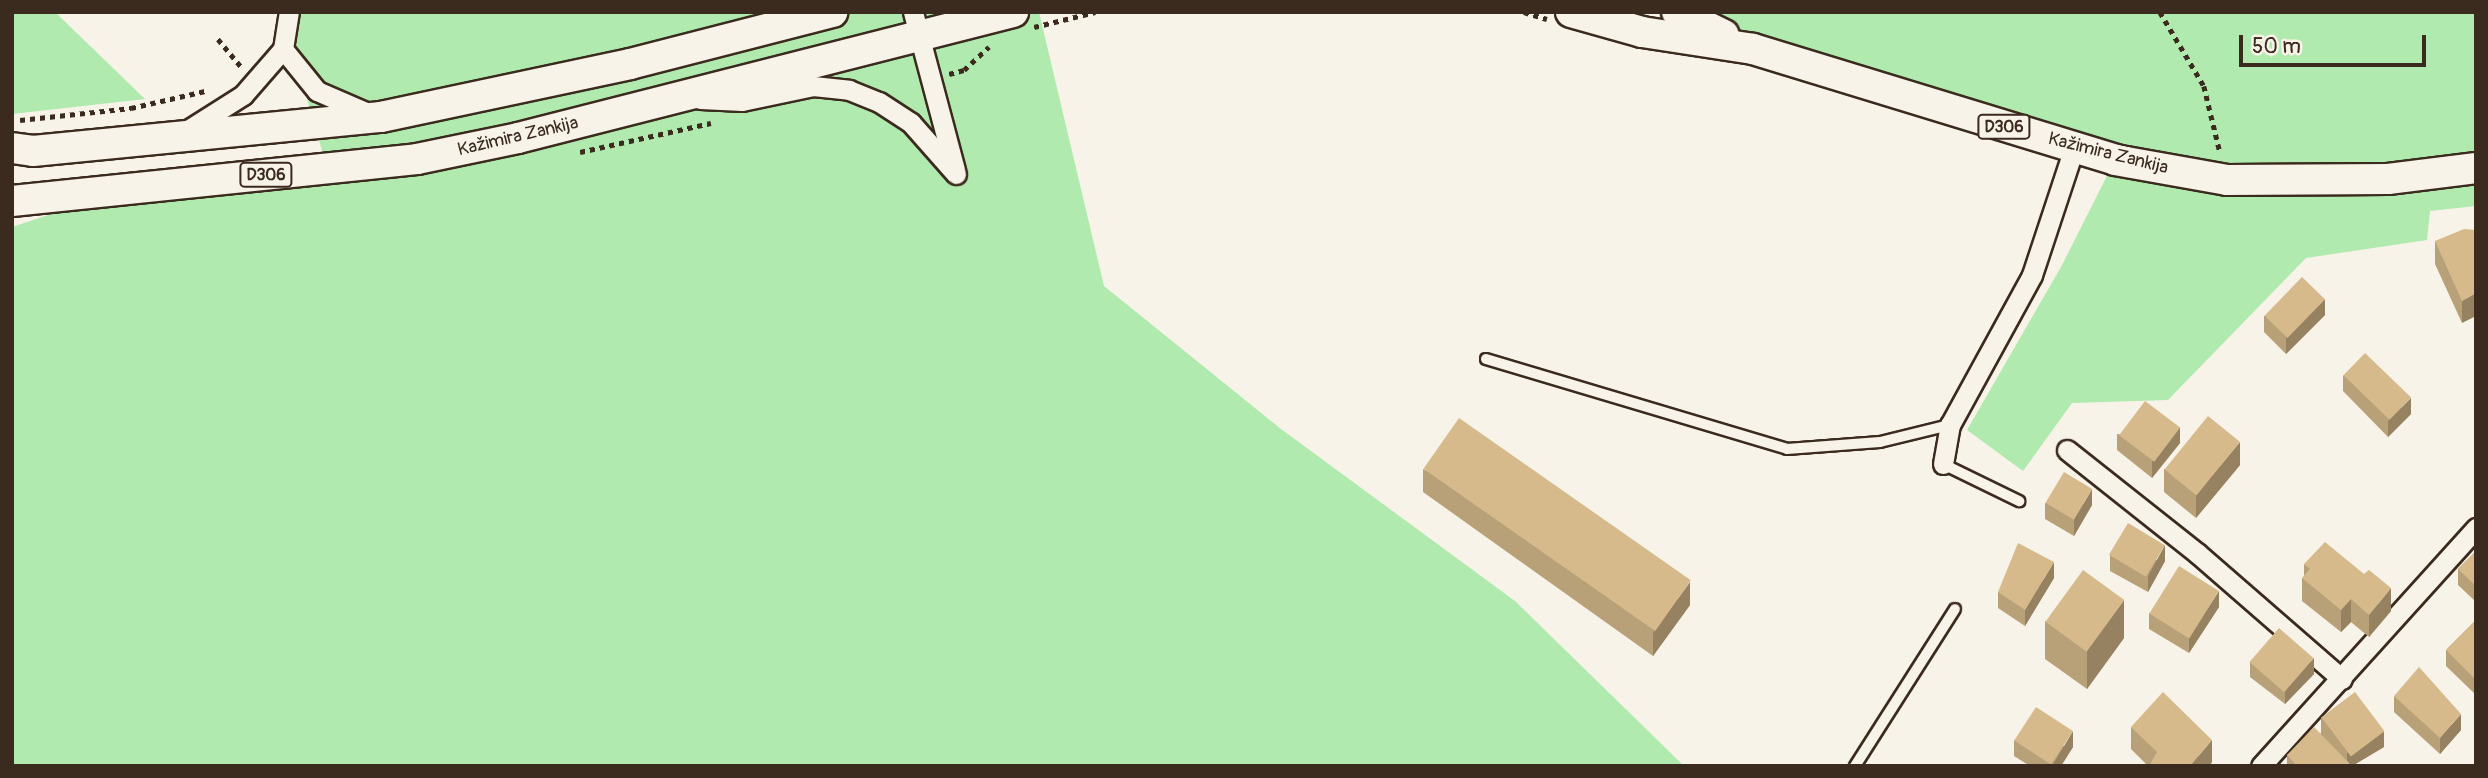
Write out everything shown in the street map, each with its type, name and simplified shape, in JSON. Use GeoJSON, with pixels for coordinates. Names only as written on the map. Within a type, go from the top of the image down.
{"type":"FeatureCollection","features":[{"type":"Feature","properties":{"kind":"main road"},"geometry":{"type":"LineString","coordinates":[[23,150],[381,117],[630,64],[832,12]]}},
{"type":"Feature","properties":{"kind":"main road","name":"Kažimira Zankija"},"geometry":{"type":"LineString","coordinates":[[1571,12],[1642,32],[1752,49],[2074,148],[2227,180],[2388,179],[2476,167]]}},
{"type":"Feature","properties":{"kind":"main road","name":"Kažimira Zankija"},"geometry":{"type":"LineString","coordinates":[[1677,12],[1752,49]]}},
{"type":"Feature","properties":{"kind":"main road","name":"Kažimira Zankija"},"geometry":{"type":"LineString","coordinates":[[12,201],[417,159],[676,98],[916,24],[1017,21]]}},
{"type":"Feature","properties":{"kind":"street"},"geometry":{"type":"LineString","coordinates":[[174,138],[243,95],[283,49],[289,12]]}},
{"type":"Feature","properties":{"kind":"street"},"geometry":{"type":"LineString","coordinates":[[676,98],[742,101],[813,86],[849,90],[879,102],[911,123],[956,174],[916,24]]}},
{"type":"Feature","properties":{"kind":"street"},"geometry":{"type":"LineString","coordinates":[[283,49],[317,91],[381,117]]}},
{"type":"Feature","properties":{"kind":"street"},"geometry":{"type":"LineString","coordinates":[[1943,464],[1950,425],[2032,275],[2074,148]]}},
{"type":"Feature","properties":{"kind":"street"},"geometry":{"type":"LineString","coordinates":[[2067,450],[2197,553],[2342,679]]}},
{"type":"Feature","properties":{"kind":"street"},"geometry":{"type":"LineString","coordinates":[[2261,766],[2476,528]]}},
{"type":"Feature","properties":{"kind":"lane"},"geometry":{"type":"LineString","coordinates":[[1486,359],[1787,449],[1880,442],[1950,425]]}},
{"type":"Feature","properties":{"kind":"lane"},"geometry":{"type":"LineString","coordinates":[[1943,464],[2019,502]]}},
{"type":"Feature","properties":{"kind":"lane"},"geometry":{"type":"LineString","coordinates":[[1855,766],[1955,610]]}},
{"type":"Feature","properties":{"kind":"path"},"geometry":{"type":"LineString","coordinates":[[1017,21],[1095,12]]}},
{"type":"Feature","properties":{"kind":"path"},"geometry":{"type":"LineString","coordinates":[[2160,12],[2204,86],[2227,180]]}},
{"type":"Feature","properties":{"kind":"path"},"geometry":{"type":"LineString","coordinates":[[218,39],[247,71],[236,78]]}},
{"type":"Feature","properties":{"kind":"path"},"geometry":{"type":"LineString","coordinates":[[989,48],[996,44]]}},
{"type":"Feature","properties":{"kind":"path"},"geometry":{"type":"LineString","coordinates":[[12,121],[131,108],[217,89]]}},
{"type":"Feature","properties":{"kind":"green space"},"geometry":{"type":"Polygon","coordinates":[[[12,12],[55,12],[145,99],[12,114],[12,12]]]}},
{"type":"Feature","properties":{"kind":"green space"},"geometry":{"type":"Polygon","coordinates":[[[289,12],[1039,12],[1104,286],[1281,429],[1515,601],[1684,766],[12,766],[12,227],[91,201],[332,185],[286,26],[289,12]]]}},
{"type":"Feature","properties":{"kind":"green space"},"geometry":{"type":"Polygon","coordinates":[[[1677,12],[2476,12],[2476,206],[2430,211],[2427,240],[2306,258],[2168,400],[2072,403],[2023,471],[1967,430],[2061,267],[2115,160],[1677,12]]]}},
{"type":"Feature","properties":{"kind":"building"},"geometry":{"type":"Polygon","coordinates":[[[2464,229],[2476,230],[2476,293],[2462,301],[2435,241],[2464,229]]]}},
{"type":"Feature","properties":{"kind":"building"},"geometry":{"type":"Polygon","coordinates":[[[2302,277],[2325,299],[2288,338],[2264,316],[2302,277]]]}},
{"type":"Feature","properties":{"kind":"building"},"geometry":{"type":"Polygon","coordinates":[[[2365,353],[2411,397],[2390,420],[2343,375],[2365,353]]]}},
{"type":"Feature","properties":{"kind":"building"},"geometry":{"type":"Polygon","coordinates":[[[2145,401],[2180,427],[2154,462],[2119,435],[2145,401]]]}},
{"type":"Feature","properties":{"kind":"building"},"geometry":{"type":"Polygon","coordinates":[[[2208,416],[2240,442],[2196,495],[2165,470],[2208,416]]]}},
{"type":"Feature","properties":{"kind":"building"},"geometry":{"type":"Polygon","coordinates":[[[1459,418],[1691,580],[1655,631],[1423,469],[1459,418]]]}},
{"type":"Feature","properties":{"kind":"building"},"geometry":{"type":"Polygon","coordinates":[[[2064,472],[2092,489],[2074,520],[2045,503],[2064,472]]]}},
{"type":"Feature","properties":{"kind":"building"},"geometry":{"type":"Polygon","coordinates":[[[2128,523],[2165,545],[2146,577],[2109,555],[2128,523]]]}},
{"type":"Feature","properties":{"kind":"building"},"geometry":{"type":"Polygon","coordinates":[[[2325,542],[2364,574],[2369,570],[2391,588],[2369,615],[2351,599],[2341,610],[2302,578],[2310,569],[2304,564],[2325,542]]]}},
{"type":"Feature","properties":{"kind":"building"},"geometry":{"type":"Polygon","coordinates":[[[2018,543],[2054,562],[2025,610],[1998,592],[2018,543]]]}},
{"type":"Feature","properties":{"kind":"building"},"geometry":{"type":"Polygon","coordinates":[[[2476,551],[2476,586],[2458,569],[2476,551]]]}},
{"type":"Feature","properties":{"kind":"building"},"geometry":{"type":"Polygon","coordinates":[[[2179,566],[2219,591],[2189,638],[2149,613],[2179,566]]]}},
{"type":"Feature","properties":{"kind":"building"},"geometry":{"type":"Polygon","coordinates":[[[2083,570],[2124,600],[2087,652],[2045,622],[2083,570]]]}},
{"type":"Feature","properties":{"kind":"building"},"geometry":{"type":"Polygon","coordinates":[[[2476,620],[2476,680],[2446,650],[2476,620]]]}},
{"type":"Feature","properties":{"kind":"building"},"geometry":{"type":"Polygon","coordinates":[[[2279,628],[2314,658],[2284,692],[2249,662],[2279,628]]]}},
{"type":"Feature","properties":{"kind":"building"},"geometry":{"type":"Polygon","coordinates":[[[2419,667],[2461,714],[2440,738],[2394,696],[2419,667]]]}},
{"type":"Feature","properties":{"kind":"building"},"geometry":{"type":"Polygon","coordinates":[[[2163,692],[2212,740],[2190,766],[2149,766],[2157,752],[2131,727],[2163,692]]]}},
{"type":"Feature","properties":{"kind":"building"},"geometry":{"type":"Polygon","coordinates":[[[2355,692],[2384,731],[2351,756],[2321,717],[2355,692]]]}},
{"type":"Feature","properties":{"kind":"building"},"geometry":{"type":"Polygon","coordinates":[[[2036,707],[2073,731],[2051,765],[2014,741],[2036,707]]]}},
{"type":"Feature","properties":{"kind":"building"},"geometry":{"type":"Polygon","coordinates":[[[2314,727],[2352,766],[2297,766],[2287,755],[2314,727]]]}}]}
